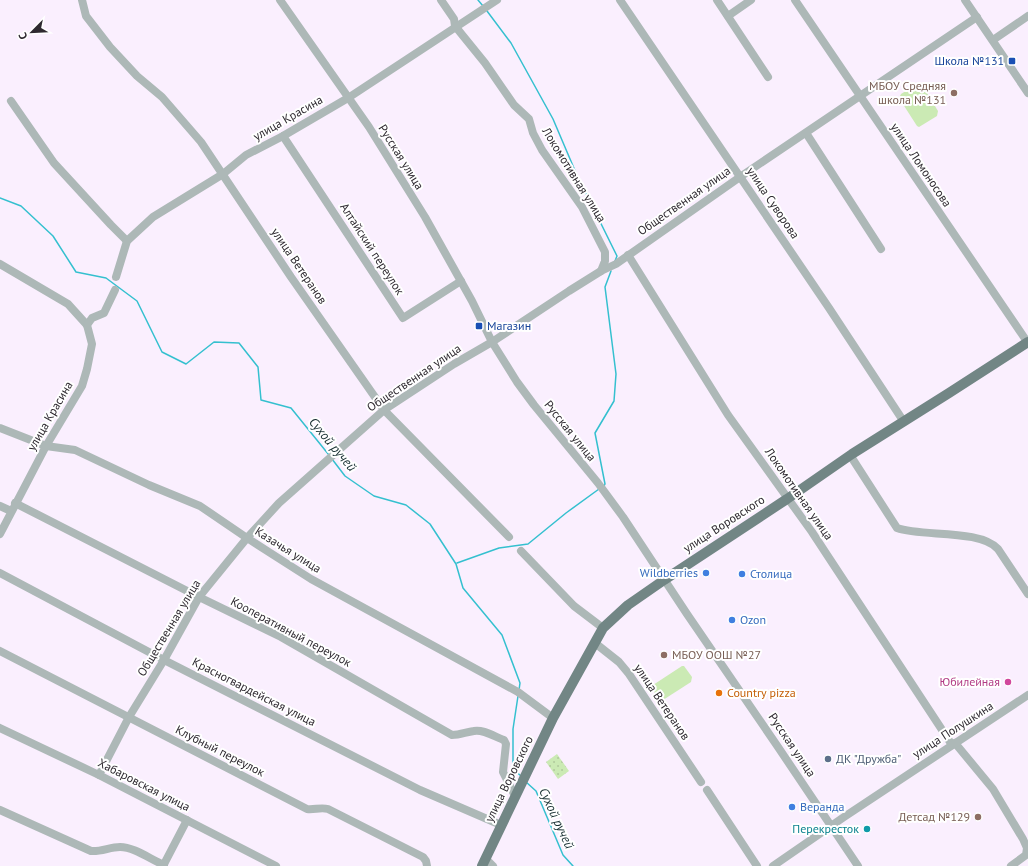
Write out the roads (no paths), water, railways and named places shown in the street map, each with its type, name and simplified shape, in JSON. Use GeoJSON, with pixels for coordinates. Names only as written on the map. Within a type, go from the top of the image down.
{"type":"FeatureCollection","features":[{"type":"Feature","properties":{"kind":"main road","name":"улица Воровского"},"geometry":{"type":"LineString","coordinates":[[487,864],[501,825],[515,796],[554,718],[594,642],[603,628],[628,605],[664,580],[787,499],[850,455],[1028,342]]}},
{"type":"Feature","properties":{"kind":"street","name":"улица Ветеранов"},"geometry":{"type":"LineString","coordinates":[[82,0],[86,16],[100,34],[137,76],[154,89],[173,108],[201,142],[291,277],[384,410],[509,537]]}},
{"type":"Feature","properties":{"kind":"street","name":"Русская улица"},"geometry":{"type":"LineString","coordinates":[[280,0],[369,127],[461,281],[492,342],[517,382],[623,517],[664,580],[832,825],[858,866]]}},
{"type":"Feature","properties":{"kind":"street","name":"Локомотивная улица"},"geometry":{"type":"LineString","coordinates":[[441,0],[454,19],[455,26],[485,63],[514,105],[529,119],[533,133],[542,150],[582,207],[605,252],[605,261],[601,271]]}},
{"type":"Feature","properties":{"kind":"street","name":"улица Красина"},"geometry":{"type":"LineString","coordinates":[[127,241],[153,218],[223,174],[246,155],[283,136],[348,98],[455,26],[497,0]]}},
{"type":"Feature","properties":{"kind":"street","name":"улица Суворова"},"geometry":{"type":"LineString","coordinates":[[620,0],[829,308],[904,422]]}},
{"type":"Feature","properties":{"kind":"street"},"geometry":{"type":"LineString","coordinates":[[717,0],[768,77]]}},
{"type":"Feature","properties":{"kind":"street"},"geometry":{"type":"LineString","coordinates":[[728,16],[751,0]]}},
{"type":"Feature","properties":{"kind":"street","name":"улица Ломоносова"},"geometry":{"type":"LineString","coordinates":[[795,0],[1028,342]]}},
{"type":"Feature","properties":{"kind":"street"},"geometry":{"type":"LineString","coordinates":[[965,0],[1028,93]]}},
{"type":"Feature","properties":{"kind":"street"},"geometry":{"type":"LineString","coordinates":[[993,40],[1028,16]]}},
{"type":"Feature","properties":{"kind":"street","name":"Общественная улица"},"geometry":{"type":"LineString","coordinates":[[99,775],[129,717],[164,660],[199,597],[247,538],[279,503],[384,410],[601,271],[616,264],[740,177],[977,18]]}},
{"type":"Feature","properties":{"kind":"street"},"geometry":{"type":"LineString","coordinates":[[11,101],[54,163],[127,241],[116,277]]}},
{"type":"Feature","properties":{"kind":"street"},"geometry":{"type":"LineString","coordinates":[[806,133],[881,249]]}},
{"type":"Feature","properties":{"kind":"street","name":"Алтайский переулок"},"geometry":{"type":"LineString","coordinates":[[283,136],[403,318],[461,281]]}},
{"type":"Feature","properties":{"kind":"street","name":"Локомотивная улица"},"geometry":{"type":"LineString","coordinates":[[628,255],[728,414],[787,499],[812,532],[954,744],[993,789],[1027,848],[1026,855],[1011,866]]}},
{"type":"Feature","properties":{"kind":"street"},"geometry":{"type":"LineString","coordinates":[[0,264],[68,304],[87,325],[92,318],[104,313],[114,290]]}},
{"type":"Feature","properties":{"kind":"street","name":"улица Красина"},"geometry":{"type":"LineString","coordinates":[[0,534],[46,446],[82,386],[92,344],[87,325]]}},
{"type":"Feature","properties":{"kind":"street","name":"Казачья улица"},"geometry":{"type":"LineString","coordinates":[[0,428],[46,446],[75,450],[148,485],[200,506],[311,579],[518,692],[554,718]]}},
{"type":"Feature","properties":{"kind":"street"},"geometry":{"type":"LineString","coordinates":[[850,455],[897,528],[977,538],[992,544],[998,549],[1028,594]]}},
{"type":"Feature","properties":{"kind":"street","name":"Кооперативный переулок"},"geometry":{"type":"LineString","coordinates":[[15,503],[281,638],[452,735],[460,735],[475,730],[504,740],[506,744],[502,772],[515,796]]}},
{"type":"Feature","properties":{"kind":"street"},"geometry":{"type":"LineString","coordinates":[[0,506],[11,511]]}},
{"type":"Feature","properties":{"kind":"street"},"geometry":{"type":"LineString","coordinates":[[521,552],[574,606],[603,628]]}},
{"type":"Feature","properties":{"kind":"street","name":"Красногвардейская улица"},"geometry":{"type":"LineString","coordinates":[[0,573],[164,660],[420,790],[501,825]]}},
{"type":"Feature","properties":{"kind":"street","name":"улица Ветеранов"},"geometry":{"type":"LineString","coordinates":[[594,642],[619,662],[629,674],[701,782]]}},
{"type":"Feature","properties":{"kind":"street","name":"Клубный переулок"},"geometry":{"type":"LineString","coordinates":[[0,651],[307,809],[313,810],[322,808],[328,810],[423,857],[426,861],[426,866]]}},
{"type":"Feature","properties":{"kind":"street","name":"улица Полушкина"},"geometry":{"type":"LineString","coordinates":[[773,866],[1028,695]]}},
{"type":"Feature","properties":{"kind":"street","name":"Хабаровская улица"},"geometry":{"type":"LineString","coordinates":[[0,728],[99,775],[276,866]]}},
{"type":"Feature","properties":{"kind":"street"},"geometry":{"type":"LineString","coordinates":[[707,790],[757,866]]}},
{"type":"Feature","properties":{"kind":"street"},"geometry":{"type":"LineString","coordinates":[[0,810],[91,851],[98,852],[118,847],[128,848],[163,866],[187,820]]}},
{"type":"Feature","properties":{"kind":"waterway"},"geometry":{"type":"LineString","coordinates":[[478,0],[483,6]]}},
{"type":"Feature","properties":{"kind":"waterway"},"geometry":{"type":"LineString","coordinates":[[487,11],[511,43],[553,119],[576,173],[617,256],[615,261]]}},
{"type":"Feature","properties":{"kind":"waterway","name":"Сухой ручей"},"geometry":{"type":"LineString","coordinates":[[0,198],[21,206],[53,236],[76,272],[106,278],[137,301],[162,352],[186,364],[214,342],[239,343],[258,367],[261,400],[291,408],[329,455]]}},
{"type":"Feature","properties":{"kind":"waterway"},"geometry":{"type":"LineString","coordinates":[[604,486],[605,484],[595,433],[614,401],[616,374],[605,287],[611,271]]}},
{"type":"Feature","properties":{"kind":"waterway","name":"Сухой ручей"},"geometry":{"type":"LineString","coordinates":[[332,459],[345,476],[374,496],[406,505],[430,524],[456,564],[463,588],[502,635],[520,683],[519,690]]}},
{"type":"Feature","properties":{"kind":"waterway"},"geometry":{"type":"LineString","coordinates":[[457,563],[499,548],[528,544],[566,513],[599,489]]}},
{"type":"Feature","properties":{"kind":"waterway","name":"Сухой ручей"},"geometry":{"type":"LineString","coordinates":[[518,696],[513,729],[513,769],[521,776]]}},
{"type":"Feature","properties":{"kind":"waterway","name":"Сухой ручей"},"geometry":{"type":"LineString","coordinates":[[526,782],[536,791],[563,855],[573,866]]}},
{"type":"Feature","properties":{"kind":"place","name":"Школа №131"},"geometry":{"type":"Point","coordinates":[1012,61]}},
{"type":"Feature","properties":{"kind":"place","name":"МБОУ Средняя школа №131"},"geometry":{"type":"Point","coordinates":[954,93]}},
{"type":"Feature","properties":{"kind":"place","name":"Магазин"},"geometry":{"type":"Point","coordinates":[479,326]}},
{"type":"Feature","properties":{"kind":"place","name":"Wildberries"},"geometry":{"type":"Point","coordinates":[706,573]}},
{"type":"Feature","properties":{"kind":"place","name":"Столица"},"geometry":{"type":"Point","coordinates":[742,574]}},
{"type":"Feature","properties":{"kind":"place","name":"Ozon"},"geometry":{"type":"Point","coordinates":[732,620]}},
{"type":"Feature","properties":{"kind":"place","name":"МБОУ ООШ №27"},"geometry":{"type":"Point","coordinates":[664,655]}},
{"type":"Feature","properties":{"kind":"place","name":"Юбилейная"},"geometry":{"type":"Point","coordinates":[1008,682]}},
{"type":"Feature","properties":{"kind":"place","name":"Country pizza"},"geometry":{"type":"Point","coordinates":[719,693]}},
{"type":"Feature","properties":{"kind":"place","name":"ДК \"Дружба\""},"geometry":{"type":"Point","coordinates":[828,759]}},
{"type":"Feature","properties":{"kind":"place","name":"Веранда"},"geometry":{"type":"Point","coordinates":[792,807]}},
{"type":"Feature","properties":{"kind":"place","name":"Детсад №129"},"geometry":{"type":"Point","coordinates":[978,817]}},
{"type":"Feature","properties":{"kind":"place","name":"Перекресток"},"geometry":{"type":"Point","coordinates":[867,829]}}]}
